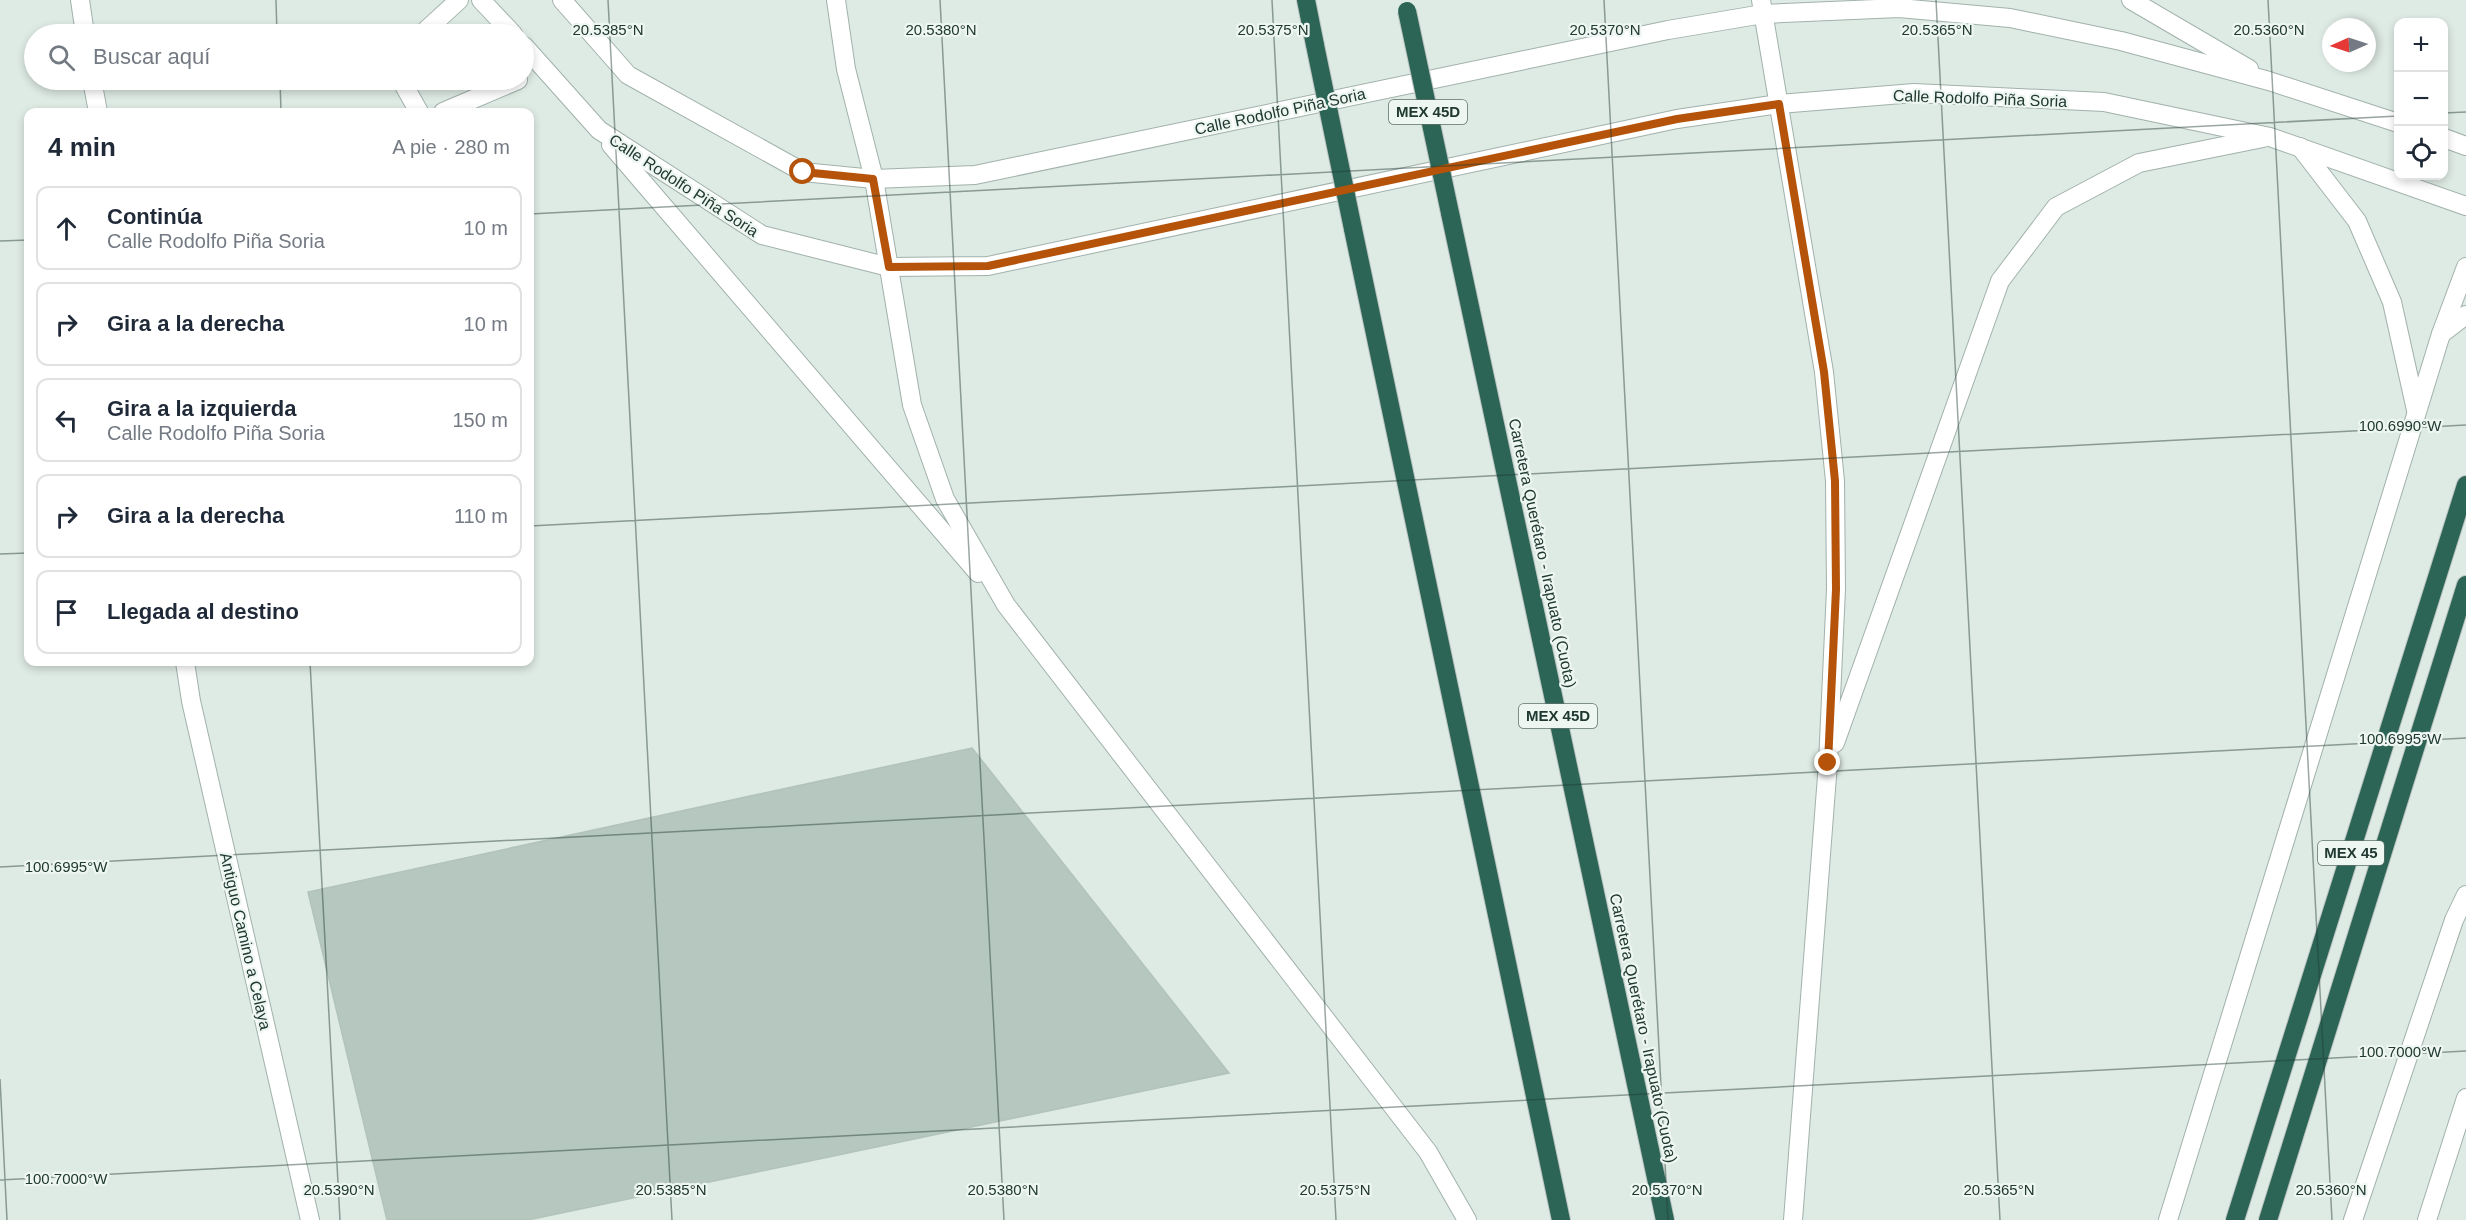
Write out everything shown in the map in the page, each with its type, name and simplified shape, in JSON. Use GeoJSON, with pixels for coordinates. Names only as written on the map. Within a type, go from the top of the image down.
{"type":"FeatureCollection","features":[{"type":"Feature","properties":{"kind":"highway"},"geometry":{"type":"LineString","coordinates":[[1306,0],[1561,1220]]}},
{"type":"Feature","properties":{"kind":"highway","name":"Carretera Querétaro - Irapuato (Cuota)"},"geometry":{"type":"LineString","coordinates":[[1406,6],[1665,1220]]}},
{"type":"Feature","properties":{"kind":"highway","name":"MEX 45"},"geometry":{"type":"LineString","coordinates":[[2235,1220],[2466,485]]}},
{"type":"Feature","properties":{"kind":"highway","name":"MEX 45"},"geometry":{"type":"LineString","coordinates":[[2268,1220],[2466,585]]}},
{"type":"Feature","properties":{"kind":"street"},"geometry":{"type":"LineString","coordinates":[[80,0],[84,24]]}},
{"type":"Feature","properties":{"kind":"street"},"geometry":{"type":"LineString","coordinates":[[433,24],[459,0]]}},
{"type":"Feature","properties":{"kind":"street"},"geometry":{"type":"LineString","coordinates":[[481,0],[504,24]]}},
{"type":"Feature","properties":{"kind":"street","name":"Calle Rodolfo Piña Soria"},"geometry":{"type":"LineString","coordinates":[[562,0],[628,75],[803,172],[873,179],[975,175],[1668,30],[1762,7],[1899,8],[2010,18],[2121,41],[2269,81],[2394,122]]}},
{"type":"Feature","properties":{"kind":"street"},"geometry":{"type":"LineString","coordinates":[[836,0],[846,69],[873,179],[912,405],[945,499],[1006,605]]}},
{"type":"Feature","properties":{"kind":"street"},"geometry":{"type":"LineString","coordinates":[[2131,0],[2269,81]]}},
{"type":"Feature","properties":{"kind":"street"},"geometry":{"type":"LineString","coordinates":[[1762,7],[1824,372],[1835,481],[1836,589],[1828,763],[1792,1220]]}},
{"type":"Feature","properties":{"kind":"street","name":"Calle Rodolfo Piña Soria"},"geometry":{"type":"LineString","coordinates":[[534,57],[599,130],[762,235],[889,267],[988,266],[1677,119],[1779,104],[1914,93],[2104,102],[2270,137],[2466,206]]}},
{"type":"Feature","properties":{"kind":"street"},"geometry":{"type":"LineString","coordinates":[[534,72],[544,68]]}},
{"type":"Feature","properties":{"kind":"street"},"geometry":{"type":"LineString","coordinates":[[95,90],[97,108]]}},
{"type":"Feature","properties":{"kind":"street"},"geometry":{"type":"LineString","coordinates":[[407,90],[417,108]]}},
{"type":"Feature","properties":{"kind":"street"},"geometry":{"type":"LineString","coordinates":[[452,108],[495,90]]}},
{"type":"Feature","properties":{"kind":"street"},"geometry":{"type":"LineString","coordinates":[[599,130],[1006,605],[1428,1152],[1467,1220]]}},
{"type":"Feature","properties":{"kind":"street"},"geometry":{"type":"LineString","coordinates":[[1828,763],[2000,281],[2056,207],[2139,163],[2270,137]]}},
{"type":"Feature","properties":{"kind":"street"},"geometry":{"type":"LineString","coordinates":[[2448,139],[2466,146]]}},
{"type":"Feature","properties":{"kind":"street"},"geometry":{"type":"LineString","coordinates":[[2300,147],[2357,221],[2392,302],[2417,413]]}},
{"type":"Feature","properties":{"kind":"street"},"geometry":{"type":"LineString","coordinates":[[2168,1220],[2441,334],[2466,267]]}},
{"type":"Feature","properties":{"kind":"street"},"geometry":{"type":"LineString","coordinates":[[2441,334],[2466,315]]}},
{"type":"Feature","properties":{"kind":"street","name":"Antiguo Camino a Celaya"},"geometry":{"type":"LineString","coordinates":[[186,666],[191,701],[310,1220]]}},
{"type":"Feature","properties":{"kind":"street"},"geometry":{"type":"LineString","coordinates":[[2353,1220],[2454,920],[2466,895]]}},
{"type":"Feature","properties":{"kind":"street"},"geometry":{"type":"LineString","coordinates":[[2427,1220],[2466,1098]]}},
{"type":"Feature","properties":{"kind":"building"},"geometry":{"type":"Polygon","coordinates":[[[972,748],[1229,1073],[528,1220],[387,1220],[308,892],[972,748]]]}},
{"type":"Feature","properties":{"kind":"route"},"geometry":{"type":"LineString","coordinates":[[803,172],[873,179],[889,267],[988,266],[1677,119],[1779,104],[1824,372],[1835,481],[1836,589],[1828,763]]}}]}
